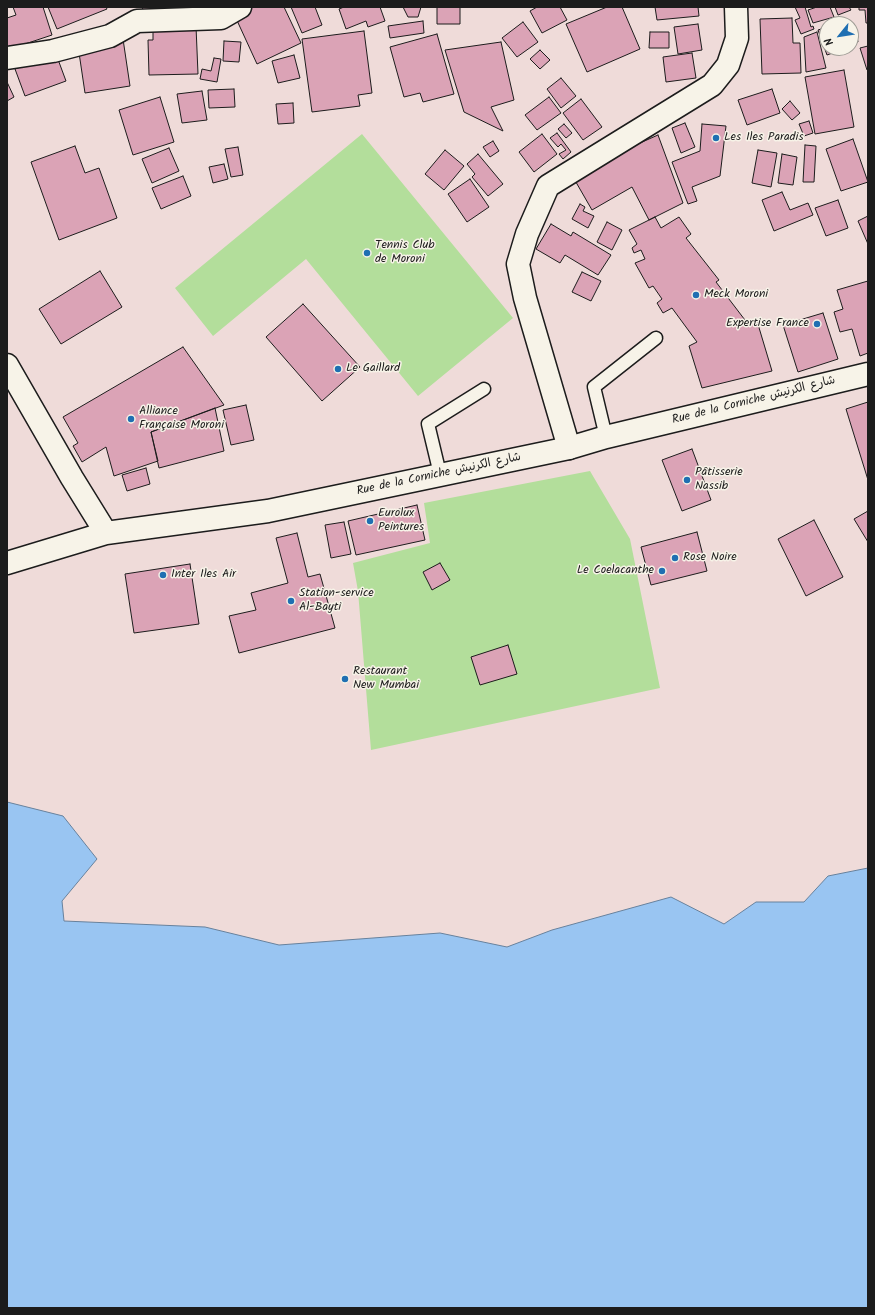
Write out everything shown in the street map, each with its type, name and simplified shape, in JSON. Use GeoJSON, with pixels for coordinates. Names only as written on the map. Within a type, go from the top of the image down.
{"type":"FeatureCollection","features":[{"type":"Feature","properties":{"kind":"main road"},"geometry":{"type":"LineString","coordinates":[[7,58],[53,51],[110,36],[137,21],[221,18],[240,7]]}},
{"type":"Feature","properties":{"kind":"main road"},"geometry":{"type":"LineString","coordinates":[[569,448],[525,298],[518,264],[527,234],[548,186],[712,85],[728,65],[738,38],[736,7]]}},
{"type":"Feature","properties":{"kind":"main road"},"geometry":{"type":"LineString","coordinates":[[7,365],[68,471],[106,533]]}},
{"type":"Feature","properties":{"kind":"main road","name":"Rue de la Corniche شارع الكرنيش"},"geometry":{"type":"LineString","coordinates":[[7,563],[106,533],[268,511],[569,448],[606,437],[868,374]]}},
{"type":"Feature","properties":{"kind":"lane"},"geometry":{"type":"LineString","coordinates":[[606,437],[594,387],[656,338]]}},
{"type":"Feature","properties":{"kind":"lane"},"geometry":{"type":"LineString","coordinates":[[440,474],[428,424],[484,389]]}},
{"type":"Feature","properties":{"kind":"green space"},"geometry":{"type":"Polygon","coordinates":[[[362,134],[513,318],[418,396],[306,259],[213,336],[175,288],[362,134]]]}},
{"type":"Feature","properties":{"kind":"green space"},"geometry":{"type":"Polygon","coordinates":[[[590,471],[630,539],[660,688],[371,750],[358,591],[353,563],[430,543],[424,503],[590,471]]]}},
{"type":"Feature","properties":{"kind":"water"},"geometry":{"type":"Polygon","coordinates":[[[7,802],[63,816],[97,859],[62,901],[64,921],[205,927],[279,945],[440,933],[507,947],[552,930],[671,897],[724,924],[756,902],[804,902],[828,876],[868,868],[868,1308],[7,1308],[7,802]]]}},
{"type":"Feature","properties":{"kind":"building"},"geometry":{"type":"Polygon","coordinates":[[[13,7],[43,7],[52,35],[7,50],[7,18],[16,15],[13,7]]]}},
{"type":"Feature","properties":{"kind":"building"},"geometry":{"type":"Polygon","coordinates":[[[48,7],[106,7],[107,9],[57,29],[48,7]]]}},
{"type":"Feature","properties":{"kind":"building"},"geometry":{"type":"Polygon","coordinates":[[[142,7],[183,7],[146,18],[142,7]]]}},
{"type":"Feature","properties":{"kind":"building"},"geometry":{"type":"Polygon","coordinates":[[[249,7],[284,7],[301,43],[257,64],[234,14],[249,7]]]}},
{"type":"Feature","properties":{"kind":"building"},"geometry":{"type":"Polygon","coordinates":[[[291,7],[315,7],[322,25],[302,33],[291,7]]]}},
{"type":"Feature","properties":{"kind":"building"},"geometry":{"type":"Polygon","coordinates":[[[344,7],[380,7],[385,21],[368,27],[366,21],[346,29],[339,9],[344,7]]]}},
{"type":"Feature","properties":{"kind":"building"},"geometry":{"type":"Polygon","coordinates":[[[403,7],[421,7],[418,17],[408,17],[403,7]]]}},
{"type":"Feature","properties":{"kind":"building"},"geometry":{"type":"Polygon","coordinates":[[[437,7],[460,7],[460,24],[437,24],[437,7]]]}},
{"type":"Feature","properties":{"kind":"building"},"geometry":{"type":"Polygon","coordinates":[[[537,7],[560,7],[567,20],[542,33],[530,11],[537,7]]]}},
{"type":"Feature","properties":{"kind":"building"},"geometry":{"type":"Polygon","coordinates":[[[607,7],[622,7],[640,49],[587,72],[566,24],[607,7]]]}},
{"type":"Feature","properties":{"kind":"building"},"geometry":{"type":"Polygon","coordinates":[[[655,7],[698,7],[699,16],[657,20],[655,7]]]}},
{"type":"Feature","properties":{"kind":"building"},"geometry":{"type":"Polygon","coordinates":[[[795,7],[805,7],[811,27],[813,26],[814,29],[801,34],[795,20],[800,18],[795,7]]]}},
{"type":"Feature","properties":{"kind":"building"},"geometry":{"type":"Polygon","coordinates":[[[817,7],[830,7],[834,16],[819,16],[819,21],[813,23],[808,10],[817,7]]]}},
{"type":"Feature","properties":{"kind":"building"},"geometry":{"type":"Polygon","coordinates":[[[835,7],[849,7],[851,10],[838,15],[835,7]]]}},
{"type":"Feature","properties":{"kind":"building"},"geometry":{"type":"Polygon","coordinates":[[[859,7],[868,7],[868,23],[866,23],[865,10],[859,10],[859,7]]]}},
{"type":"Feature","properties":{"kind":"building"},"geometry":{"type":"Polygon","coordinates":[[[792,18],[793,43],[800,43],[801,73],[762,74],[760,19],[792,18]]]}},
{"type":"Feature","properties":{"kind":"building"},"geometry":{"type":"Polygon","coordinates":[[[423,21],[424,33],[390,38],[388,26],[423,21]]]}},
{"type":"Feature","properties":{"kind":"building"},"geometry":{"type":"Polygon","coordinates":[[[523,22],[538,42],[517,57],[502,38],[523,22]]]}},
{"type":"Feature","properties":{"kind":"building"},"geometry":{"type":"Polygon","coordinates":[[[698,24],[702,50],[678,54],[674,27],[698,24]]]}},
{"type":"Feature","properties":{"kind":"building"},"geometry":{"type":"Polygon","coordinates":[[[196,26],[198,74],[149,75],[148,40],[153,40],[153,28],[196,26]]]}},
{"type":"Feature","properties":{"kind":"building"},"geometry":{"type":"Polygon","coordinates":[[[364,31],[372,93],[358,95],[360,106],[312,112],[302,39],[364,31]]]}},
{"type":"Feature","properties":{"kind":"building"},"geometry":{"type":"Polygon","coordinates":[[[650,32],[669,32],[669,48],[649,48],[650,32]]]}},
{"type":"Feature","properties":{"kind":"building"},"geometry":{"type":"Polygon","coordinates":[[[817,32],[819,40],[819,56],[823,56],[826,68],[806,72],[804,37],[817,32]]]}},
{"type":"Feature","properties":{"kind":"building"},"geometry":{"type":"Polygon","coordinates":[[[437,34],[454,94],[423,102],[420,93],[404,97],[390,47],[437,34]]]}},
{"type":"Feature","properties":{"kind":"building"},"geometry":{"type":"Polygon","coordinates":[[[123,39],[130,86],[85,93],[78,46],[123,39]]]}},
{"type":"Feature","properties":{"kind":"building"},"geometry":{"type":"Polygon","coordinates":[[[224,41],[241,42],[239,62],[223,61],[224,41]]]}},
{"type":"Feature","properties":{"kind":"building"},"geometry":{"type":"Polygon","coordinates":[[[501,42],[514,100],[491,107],[503,131],[464,112],[445,50],[501,42]]]}},
{"type":"Feature","properties":{"kind":"building"},"geometry":{"type":"Polygon","coordinates":[[[868,46],[868,70],[867,70],[860,48],[868,46]]]}},
{"type":"Feature","properties":{"kind":"building"},"geometry":{"type":"Polygon","coordinates":[[[540,50],[550,60],[540,69],[530,59],[540,50]]]}},
{"type":"Feature","properties":{"kind":"building"},"geometry":{"type":"Polygon","coordinates":[[[692,53],[696,78],[666,82],[663,57],[692,53]]]}},
{"type":"Feature","properties":{"kind":"building"},"geometry":{"type":"Polygon","coordinates":[[[56,54],[66,81],[25,96],[15,69],[56,54]]]}},
{"type":"Feature","properties":{"kind":"building"},"geometry":{"type":"Polygon","coordinates":[[[294,55],[300,78],[278,83],[272,61],[294,55]]]}},
{"type":"Feature","properties":{"kind":"building"},"geometry":{"type":"Polygon","coordinates":[[[214,58],[221,59],[217,82],[200,79],[202,69],[211,71],[214,58]]]}},
{"type":"Feature","properties":{"kind":"building"},"geometry":{"type":"Polygon","coordinates":[[[844,70],[854,127],[815,134],[805,77],[844,70]]]}},
{"type":"Feature","properties":{"kind":"building"},"geometry":{"type":"Polygon","coordinates":[[[561,78],[576,96],[561,108],[547,89],[561,78]]]}},
{"type":"Feature","properties":{"kind":"building"},"geometry":{"type":"Polygon","coordinates":[[[7,82],[14,97],[7,101],[7,82]]]}},
{"type":"Feature","properties":{"kind":"building"},"geometry":{"type":"Polygon","coordinates":[[[234,89],[235,107],[209,108],[208,90],[234,89]]]}},
{"type":"Feature","properties":{"kind":"building"},"geometry":{"type":"Polygon","coordinates":[[[772,89],[780,113],[747,125],[738,100],[772,89]]]}},
{"type":"Feature","properties":{"kind":"building"},"geometry":{"type":"Polygon","coordinates":[[[202,91],[207,120],[182,123],[177,94],[202,91]]]}},
{"type":"Feature","properties":{"kind":"building"},"geometry":{"type":"Polygon","coordinates":[[[160,97],[174,142],[133,155],[119,110],[160,97]]]}},
{"type":"Feature","properties":{"kind":"building"},"geometry":{"type":"Polygon","coordinates":[[[549,97],[561,113],[537,130],[525,115],[549,97]]]}},
{"type":"Feature","properties":{"kind":"building"},"geometry":{"type":"Polygon","coordinates":[[[581,99],[602,127],[583,140],[563,113],[581,99]]]}},
{"type":"Feature","properties":{"kind":"building"},"geometry":{"type":"Polygon","coordinates":[[[790,101],[800,113],[792,120],[782,109],[790,101]]]}},
{"type":"Feature","properties":{"kind":"building"},"geometry":{"type":"Polygon","coordinates":[[[293,103],[294,123],[278,124],[276,104],[293,103]]]}},
{"type":"Feature","properties":{"kind":"building"},"geometry":{"type":"Polygon","coordinates":[[[809,121],[813,133],[804,136],[799,124],[809,121]]]}},
{"type":"Feature","properties":{"kind":"building"},"geometry":{"type":"Polygon","coordinates":[[[685,123],[695,147],[681,153],[672,128],[685,123]]]}},
{"type":"Feature","properties":{"kind":"building"},"geometry":{"type":"Polygon","coordinates":[[[564,124],[572,133],[566,138],[558,129],[564,124]]]}},
{"type":"Feature","properties":{"kind":"building"},"geometry":{"type":"Polygon","coordinates":[[[702,124],[726,126],[720,176],[692,187],[697,201],[688,204],[672,162],[700,151],[702,124]]]}},
{"type":"Feature","properties":{"kind":"building"},"geometry":{"type":"Polygon","coordinates":[[[557,133],[571,152],[563,159],[559,154],[566,150],[561,144],[558,147],[550,138],[557,133]]]}},
{"type":"Feature","properties":{"kind":"building"},"geometry":{"type":"Polygon","coordinates":[[[542,134],[557,154],[534,172],[519,152],[542,134]]]}},
{"type":"Feature","properties":{"kind":"building"},"geometry":{"type":"Polygon","coordinates":[[[658,135],[683,203],[649,220],[632,187],[592,210],[573,177],[631,147],[658,135]]]}},
{"type":"Feature","properties":{"kind":"building"},"geometry":{"type":"Polygon","coordinates":[[[853,139],[868,182],[841,191],[826,149],[853,139]]]}},
{"type":"Feature","properties":{"kind":"building"},"geometry":{"type":"Polygon","coordinates":[[[493,141],[499,151],[490,157],[483,147],[493,141]]]}},
{"type":"Feature","properties":{"kind":"building"},"geometry":{"type":"Polygon","coordinates":[[[805,145],[816,146],[814,182],[803,182],[805,145]]]}},
{"type":"Feature","properties":{"kind":"building"},"geometry":{"type":"Polygon","coordinates":[[[75,146],[85,173],[99,168],[117,218],[59,240],[31,162],[75,146]]]}},
{"type":"Feature","properties":{"kind":"building"},"geometry":{"type":"Polygon","coordinates":[[[238,147],[243,175],[231,177],[225,149],[238,147]]]}},
{"type":"Feature","properties":{"kind":"building"},"geometry":{"type":"Polygon","coordinates":[[[169,148],[179,171],[152,183],[142,159],[169,148]]]}},
{"type":"Feature","properties":{"kind":"building"},"geometry":{"type":"Polygon","coordinates":[[[445,150],[464,166],[444,190],[425,174],[445,150]]]}},
{"type":"Feature","properties":{"kind":"building"},"geometry":{"type":"Polygon","coordinates":[[[758,150],[777,153],[771,187],[752,183],[758,150]]]}},
{"type":"Feature","properties":{"kind":"building"},"geometry":{"type":"Polygon","coordinates":[[[478,154],[503,184],[488,196],[472,177],[475,174],[467,164],[478,154]]]}},
{"type":"Feature","properties":{"kind":"building"},"geometry":{"type":"Polygon","coordinates":[[[782,154],[797,157],[793,185],[778,183],[782,154]]]}},
{"type":"Feature","properties":{"kind":"building"},"geometry":{"type":"Polygon","coordinates":[[[224,164],[228,179],[213,183],[209,167],[224,164]]]}},
{"type":"Feature","properties":{"kind":"building"},"geometry":{"type":"Polygon","coordinates":[[[183,176],[191,196],[161,209],[152,188],[183,176]]]}},
{"type":"Feature","properties":{"kind":"building"},"geometry":{"type":"Polygon","coordinates":[[[470,179],[489,207],[467,222],[448,194],[470,179]]]}},
{"type":"Feature","properties":{"kind":"building"},"geometry":{"type":"Polygon","coordinates":[[[782,192],[790,210],[808,203],[813,215],[774,231],[762,200],[782,192]]]}},
{"type":"Feature","properties":{"kind":"building"},"geometry":{"type":"Polygon","coordinates":[[[838,200],[848,228],[826,236],[815,208],[838,200]]]}},
{"type":"Feature","properties":{"kind":"building"},"geometry":{"type":"Polygon","coordinates":[[[580,204],[585,207],[583,211],[594,216],[588,228],[572,219],[580,204]]]}},
{"type":"Feature","properties":{"kind":"building"},"geometry":{"type":"Polygon","coordinates":[[[868,216],[868,244],[858,221],[868,216]]]}},
{"type":"Feature","properties":{"kind":"building"},"geometry":{"type":"Polygon","coordinates":[[[655,217],[661,228],[679,217],[691,234],[686,238],[719,280],[716,282],[748,324],[757,321],[772,371],[702,388],[689,346],[697,342],[672,308],[663,313],[657,303],[662,299],[653,286],[649,288],[635,263],[645,259],[641,250],[634,253],[632,248],[637,244],[629,230],[655,217]]]}},
{"type":"Feature","properties":{"kind":"building"},"geometry":{"type":"Polygon","coordinates":[[[607,222],[622,230],[612,250],[597,242],[607,222]]]}},
{"type":"Feature","properties":{"kind":"building"},"geometry":{"type":"Polygon","coordinates":[[[551,224],[571,236],[573,232],[611,255],[598,275],[565,255],[560,263],[536,249],[551,224]]]}},
{"type":"Feature","properties":{"kind":"building"},"geometry":{"type":"Polygon","coordinates":[[[100,271],[122,307],[61,344],[39,309],[100,271]]]}},
{"type":"Feature","properties":{"kind":"building"},"geometry":{"type":"Polygon","coordinates":[[[582,272],[601,281],[591,301],[572,292],[582,272]]]}},
{"type":"Feature","properties":{"kind":"building"},"geometry":{"type":"Polygon","coordinates":[[[868,281],[868,353],[860,356],[852,329],[840,332],[834,312],[843,309],[837,290],[868,281]]]}},
{"type":"Feature","properties":{"kind":"building"},"geometry":{"type":"Polygon","coordinates":[[[303,304],[360,367],[322,401],[266,337],[303,304]]]}},
{"type":"Feature","properties":{"kind":"building"},"geometry":{"type":"Polygon","coordinates":[[[823,313],[838,359],[798,372],[783,325],[823,313]]]}},
{"type":"Feature","properties":{"kind":"building"},"geometry":{"type":"Polygon","coordinates":[[[183,347],[224,405],[151,432],[158,461],[114,476],[106,447],[82,462],[73,446],[78,443],[63,417],[183,347]]]}},
{"type":"Feature","properties":{"kind":"building"},"geometry":{"type":"Polygon","coordinates":[[[868,402],[868,480],[846,409],[868,402]]]}},
{"type":"Feature","properties":{"kind":"building"},"geometry":{"type":"Polygon","coordinates":[[[246,405],[254,440],[231,445],[223,410],[246,405]]]}},
{"type":"Feature","properties":{"kind":"building"},"geometry":{"type":"Polygon","coordinates":[[[215,408],[224,451],[159,468],[151,432],[215,408]]]}},
{"type":"Feature","properties":{"kind":"building","name":"Pâtisserie Nassib"},"geometry":{"type":"Polygon","coordinates":[[[692,449],[711,500],[682,511],[662,460],[692,449]]]}},
{"type":"Feature","properties":{"kind":"building"},"geometry":{"type":"Polygon","coordinates":[[[146,468],[150,484],[127,491],[122,475],[146,468]]]}},
{"type":"Feature","properties":{"kind":"building"},"geometry":{"type":"Polygon","coordinates":[[[417,505],[425,540],[356,555],[348,521],[417,505]]]}},
{"type":"Feature","properties":{"kind":"building"},"geometry":{"type":"Polygon","coordinates":[[[868,511],[868,542],[854,519],[868,511]]]}},
{"type":"Feature","properties":{"kind":"building"},"geometry":{"type":"Polygon","coordinates":[[[814,520],[843,577],[806,596],[778,539],[814,520]]]}},
{"type":"Feature","properties":{"kind":"building"},"geometry":{"type":"Polygon","coordinates":[[[344,522],[351,554],[331,558],[325,525],[344,522]]]}},
{"type":"Feature","properties":{"kind":"building"},"geometry":{"type":"Polygon","coordinates":[[[697,532],[707,571],[651,585],[641,547],[697,532]]]}},
{"type":"Feature","properties":{"kind":"building","name":"Station-service Al-Bayti"},"geometry":{"type":"Polygon","coordinates":[[[297,533],[308,577],[320,574],[335,628],[239,653],[229,616],[256,610],[251,593],[288,583],[276,538],[297,533]]]}},
{"type":"Feature","properties":{"kind":"building"},"geometry":{"type":"Polygon","coordinates":[[[440,563],[450,580],[432,590],[423,572],[440,563]]]}},
{"type":"Feature","properties":{"kind":"building"},"geometry":{"type":"Polygon","coordinates":[[[190,564],[199,624],[134,633],[125,574],[190,564]]]}},
{"type":"Feature","properties":{"kind":"building"},"geometry":{"type":"Polygon","coordinates":[[[508,645],[517,674],[480,685],[471,657],[508,645]]]}},
{"type":"Feature","properties":{"kind":"place","name":"Les Iles Paradis"},"geometry":{"type":"Point","coordinates":[716,138]}},
{"type":"Feature","properties":{"kind":"place","name":"Tennis Club de Moroni"},"geometry":{"type":"Point","coordinates":[367,253]}},
{"type":"Feature","properties":{"kind":"place","name":"Meck Moroni"},"geometry":{"type":"Point","coordinates":[696,295]}},
{"type":"Feature","properties":{"kind":"place","name":"Expertise France"},"geometry":{"type":"Point","coordinates":[817,324]}},
{"type":"Feature","properties":{"kind":"place","name":"Le Gaillard"},"geometry":{"type":"Point","coordinates":[338,369]}},
{"type":"Feature","properties":{"kind":"place","name":"Alliance Française Moroni"},"geometry":{"type":"Point","coordinates":[131,419]}},
{"type":"Feature","properties":{"kind":"place","name":"Pâtisserie Nassib"},"geometry":{"type":"Point","coordinates":[687,480]}},
{"type":"Feature","properties":{"kind":"place","name":"Eurolux Peintures"},"geometry":{"type":"Point","coordinates":[370,521]}},
{"type":"Feature","properties":{"kind":"place","name":"Rose Noire"},"geometry":{"type":"Point","coordinates":[675,558]}},
{"type":"Feature","properties":{"kind":"place","name":"Le Coelacanthe"},"geometry":{"type":"Point","coordinates":[662,571]}},
{"type":"Feature","properties":{"kind":"place","name":"Inter Iles Air"},"geometry":{"type":"Point","coordinates":[163,575]}},
{"type":"Feature","properties":{"kind":"place","name":"Station-service Al-Bayti"},"geometry":{"type":"Point","coordinates":[291,601]}},
{"type":"Feature","properties":{"kind":"place","name":"Restaurant New Mumbai"},"geometry":{"type":"Point","coordinates":[345,679]}}]}
